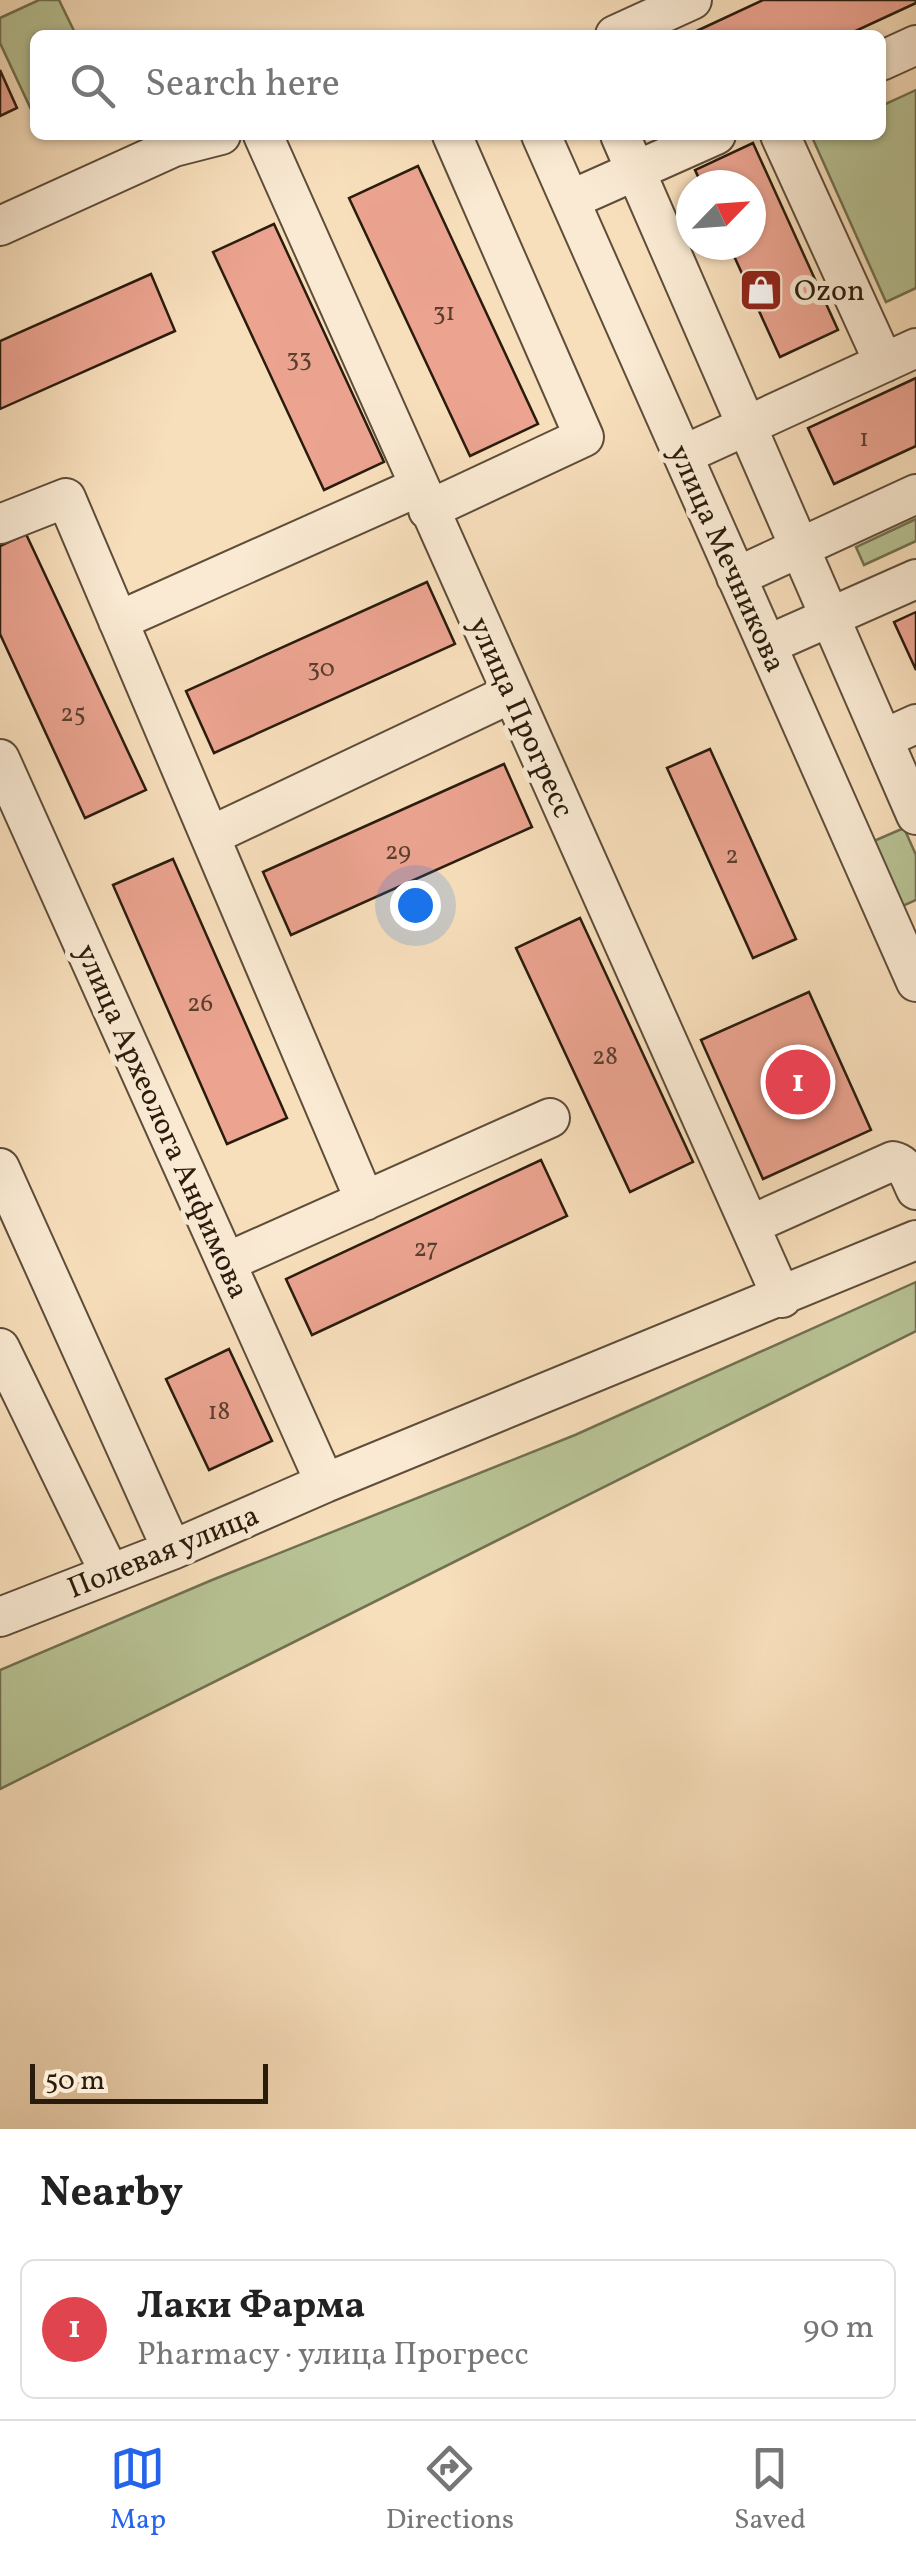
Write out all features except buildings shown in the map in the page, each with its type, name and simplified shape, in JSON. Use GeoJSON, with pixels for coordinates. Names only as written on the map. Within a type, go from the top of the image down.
{"type":"FeatureCollection","features":[{"type":"Feature","properties":{"kind":"street"},"geometry":{"type":"LineString","coordinates":[[626,30],[692,0]]}},
{"type":"Feature","properties":{"kind":"street"},"geometry":{"type":"LineString","coordinates":[[886,59],[916,45]]}},
{"type":"Feature","properties":{"kind":"street"},"geometry":{"type":"LineString","coordinates":[[0,226],[174,148],[203,140]]}},
{"type":"Feature","properties":{"kind":"street","name":"улица Прогресс"},"geometry":{"type":"LineString","coordinates":[[265,140],[782,1298]]}},
{"type":"Feature","properties":{"kind":"street"},"geometry":{"type":"LineString","coordinates":[[118,621],[584,437],[454,140]]}},
{"type":"Feature","properties":{"kind":"street","name":"улица Мечникова"},"geometry":{"type":"LineString","coordinates":[[543,140],[916,982]]}},
{"type":"Feature","properties":{"kind":"street"},"geometry":{"type":"LineString","coordinates":[[622,140],[830,617],[899,731],[916,816]]}},
{"type":"Feature","properties":{"kind":"street"},"geometry":{"type":"LineString","coordinates":[[570,200],[705,140]]}},
{"type":"Feature","properties":{"kind":"street"},"geometry":{"type":"LineString","coordinates":[[682,455],[900,356],[783,140]]}},
{"type":"Feature","properties":{"kind":"street"},"geometry":{"type":"LineString","coordinates":[[736,577],[916,494]]}},
{"type":"Feature","properties":{"kind":"street"},"geometry":{"type":"LineString","coordinates":[[0,524],[66,498],[365,1201]]}},
{"type":"Feature","properties":{"kind":"street"},"geometry":{"type":"LineString","coordinates":[[767,645],[916,579]]}},
{"type":"Feature","properties":{"kind":"street"},"geometry":{"type":"LineString","coordinates":[[210,836],[512,692]]}},
{"type":"Feature","properties":{"kind":"street","name":"улица Археолога Анфимова"},"geometry":{"type":"LineString","coordinates":[[0,760],[325,1483]]}},
{"type":"Feature","properties":{"kind":"street"},"geometry":{"type":"LineString","coordinates":[[226,1262],[550,1118]]}},
{"type":"Feature","properties":{"kind":"street"},"geometry":{"type":"LineString","coordinates":[[750,1225],[893,1160],[901,1162],[916,1190]]}},
{"type":"Feature","properties":{"kind":"street"},"geometry":{"type":"LineString","coordinates":[[0,1168],[172,1550]]}},
{"type":"Feature","properties":{"kind":"street","name":"Полевая улица"},"geometry":{"type":"LineString","coordinates":[[3,1608],[172,1550],[916,1240]]}},
{"type":"Feature","properties":{"kind":"street"},"geometry":{"type":"LineString","coordinates":[[0,1348],[110,1574]]}},
{"type":"Feature","properties":{"kind":"green space"},"geometry":{"type":"Polygon","coordinates":[[[39,0],[59,0],[74,30],[30,30],[30,107],[0,43],[0,18],[39,0]]]}},
{"type":"Feature","properties":{"kind":"green space"},"geometry":{"type":"Polygon","coordinates":[[[916,90],[916,288],[886,302],[813,140],[886,140],[886,104],[916,90]]]}},
{"type":"Feature","properties":{"kind":"green space"},"geometry":{"type":"Polygon","coordinates":[[[916,519],[916,541],[864,565],[856,547],[916,519]]]}},
{"type":"Feature","properties":{"kind":"green space"},"geometry":{"type":"Polygon","coordinates":[[[904,828],[916,855],[916,900],[896,909],[867,844],[904,828]]]}},
{"type":"Feature","properties":{"kind":"green space"},"geometry":{"type":"Polygon","coordinates":[[[916,1282],[916,1331],[0,1789],[0,1670],[212,1580],[575,1435],[916,1282]]]}},
{"type":"Feature","properties":{"kind":"place","name":"Ozon"},"geometry":{"type":"Point","coordinates":[761,290]}},
{"type":"Feature","properties":{"kind":"place","name":"Лаки Фарма"},"geometry":{"type":"Point","coordinates":[798,1082]}}]}
